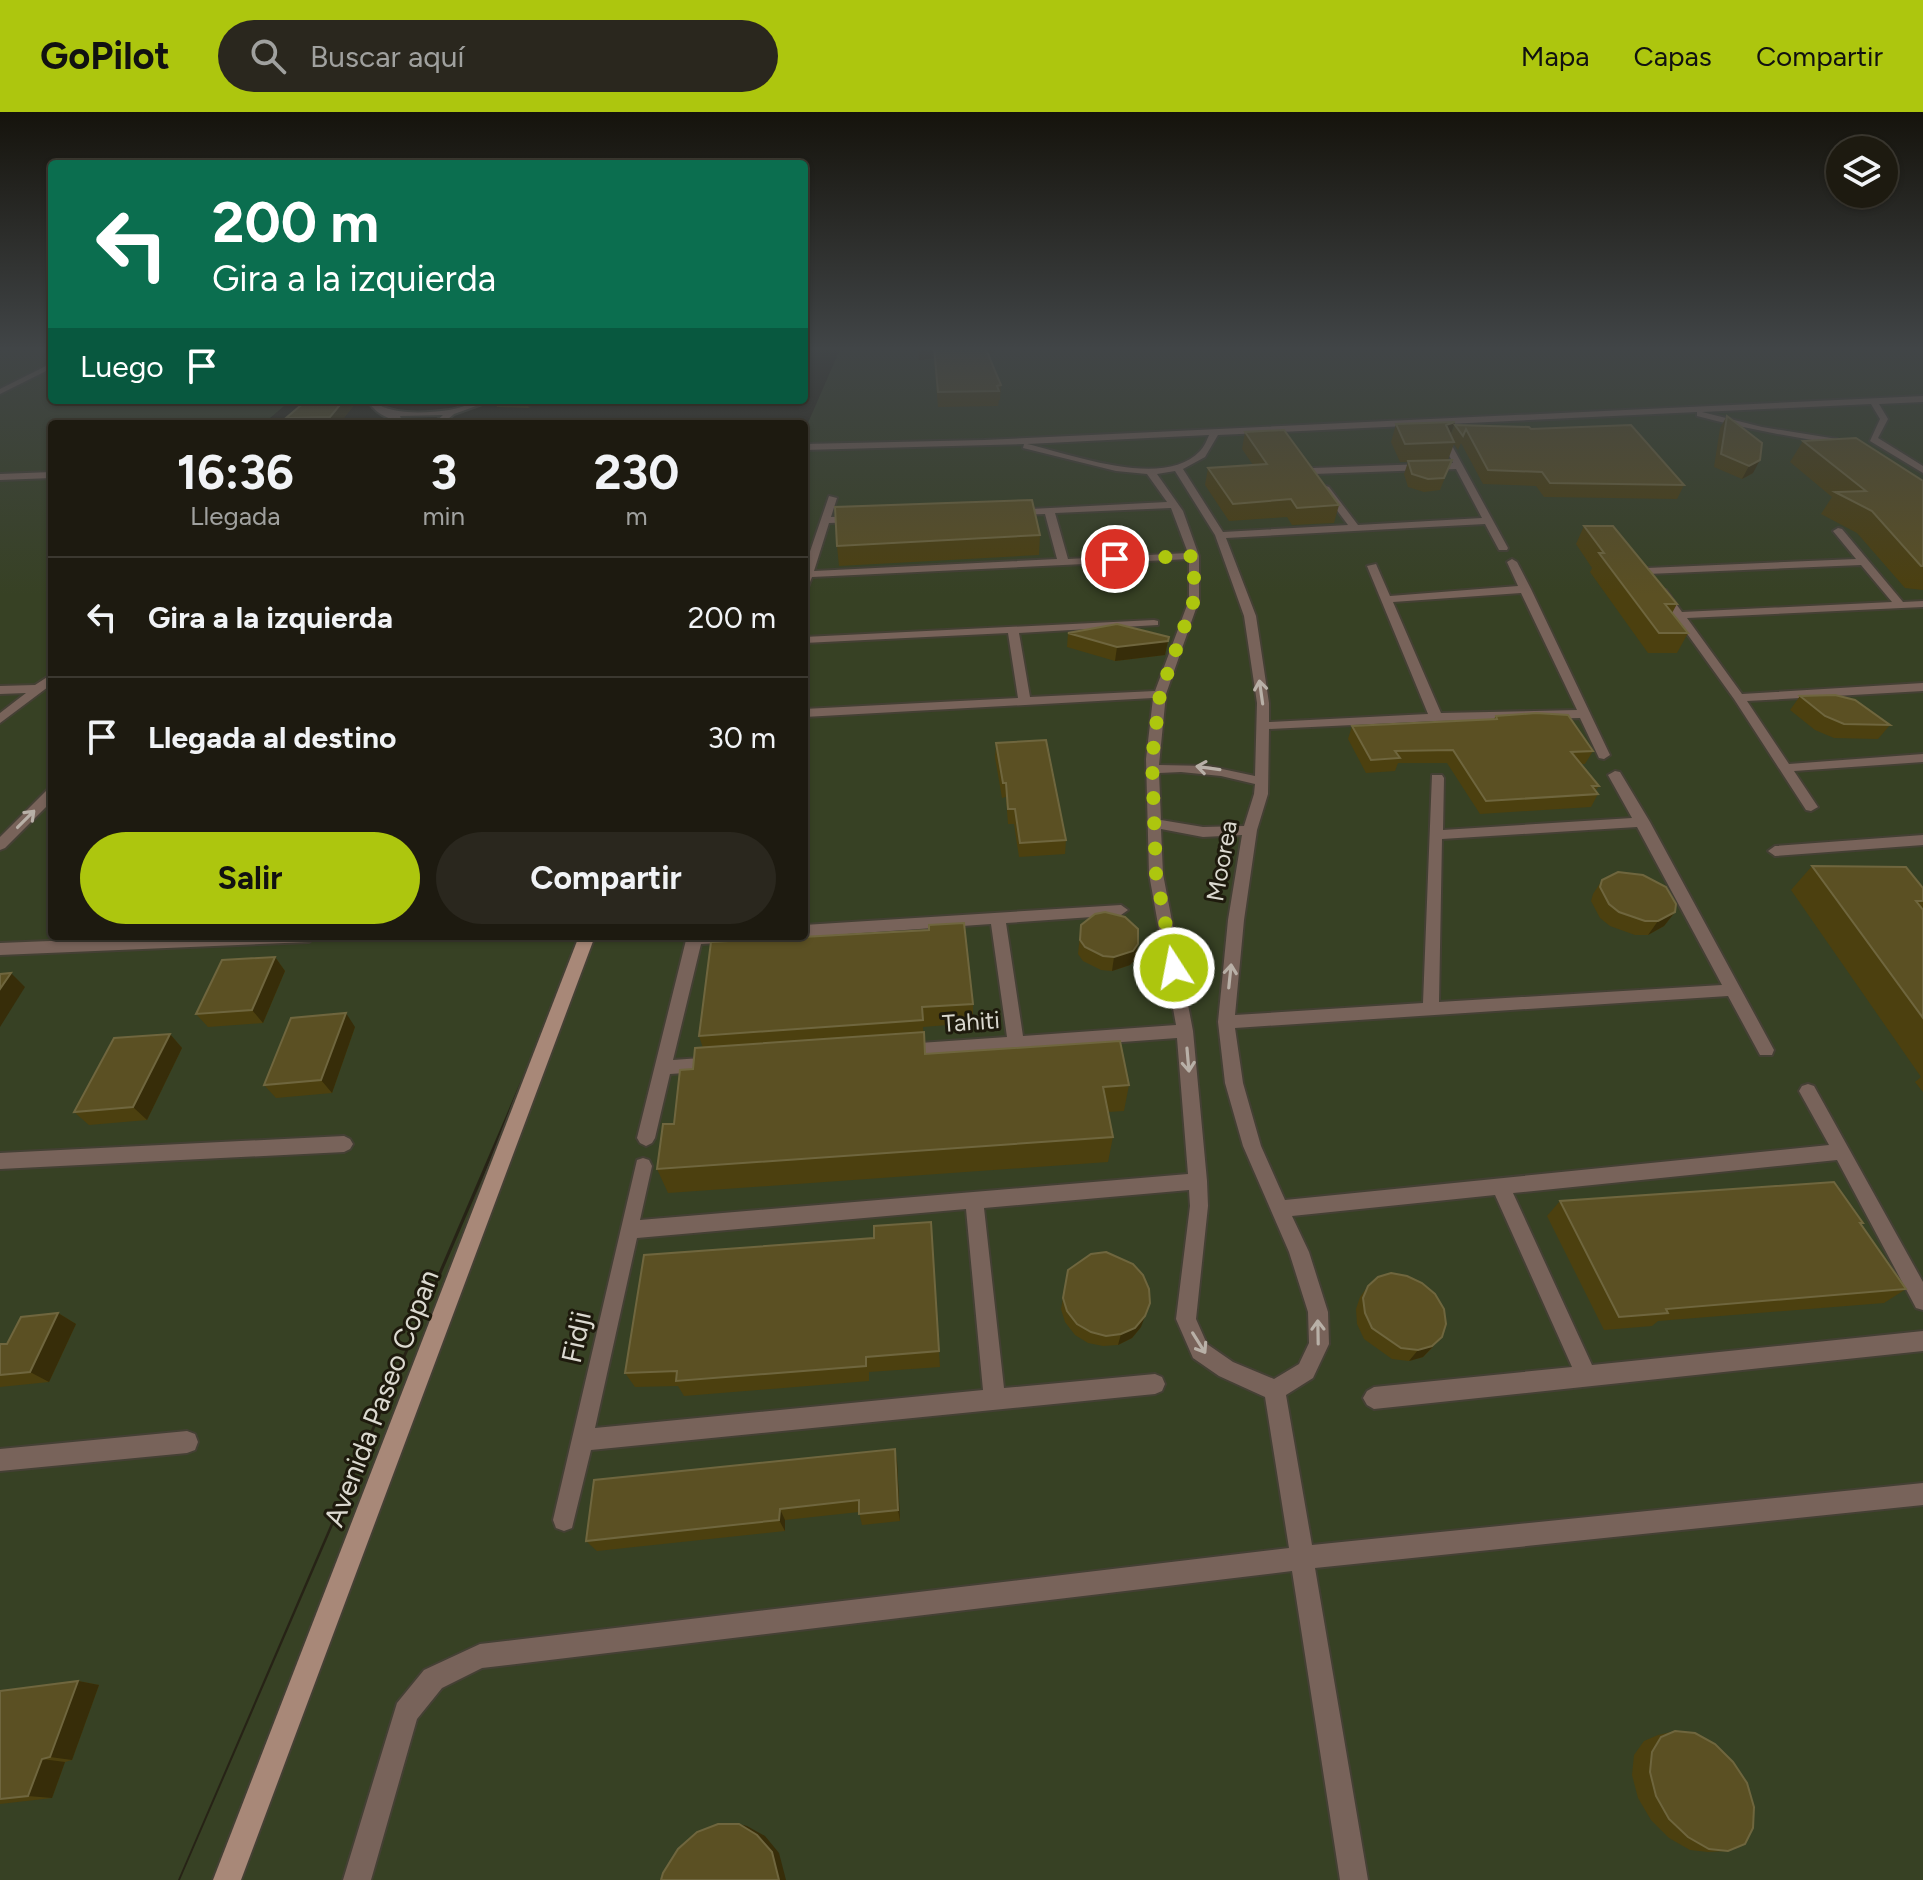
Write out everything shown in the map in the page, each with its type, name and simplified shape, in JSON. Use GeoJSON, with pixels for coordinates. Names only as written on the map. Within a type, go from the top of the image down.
{"type":"FeatureCollection","features":[{"type":"Feature","properties":{"kind":"main road","name":"Avenida Paseo Copan"},"geometry":{"type":"LineString","coordinates":[[227,1880],[585,940]]}},
{"type":"Feature","properties":{"kind":"street"},"geometry":{"type":"LineString","coordinates":[[808,447],[984,443],[1280,430]]}},
{"type":"Feature","properties":{"kind":"street"},"geometry":{"type":"LineString","coordinates":[[1760,430],[1850,444]]}},
{"type":"Feature","properties":{"kind":"street"},"geometry":{"type":"LineString","coordinates":[[1875,430],[1867,440],[1923,470]]}},
{"type":"Feature","properties":{"kind":"street"},"geometry":{"type":"LineString","coordinates":[[984,443],[1029,447],[1109,469],[1150,471],[1177,467],[1202,455],[1215,433]]}},
{"type":"Feature","properties":{"kind":"street"},"geometry":{"type":"LineString","coordinates":[[1447,444],[1503,548]]}},
{"type":"Feature","properties":{"kind":"street"},"geometry":{"type":"LineString","coordinates":[[1304,461],[1355,528]]}},
{"type":"Feature","properties":{"kind":"street"},"geometry":{"type":"LineString","coordinates":[[1313,471],[1459,466]]}},
{"type":"Feature","properties":{"kind":"street","name":"Moorea"},"geometry":{"type":"LineString","coordinates":[[1177,467],[1220,535],[1250,616],[1263,703],[1261,794],[1250,830],[1236,920],[1226,1022],[1234,1083],[1252,1146],[1299,1252],[1318,1312],[1319,1344],[1306,1371],[1275,1390]]}},
{"type":"Feature","properties":{"kind":"street"},"geometry":{"type":"LineString","coordinates":[[1150,471],[1172,502],[1194,556],[1194,600],[1160,694],[1152,769],[1156,874],[1185,1031],[1198,1181],[1199,1206],[1186,1319],[1200,1351],[1226,1369],[1275,1390],[1354,1880]]}},
{"type":"Feature","properties":{"kind":"street"},"geometry":{"type":"LineString","coordinates":[[0,477],[48,475]]}},
{"type":"Feature","properties":{"kind":"street"},"geometry":{"type":"LineString","coordinates":[[808,573],[832,498]]}},
{"type":"Feature","properties":{"kind":"street"},"geometry":{"type":"LineString","coordinates":[[1001,512],[1200,499]]}},
{"type":"Feature","properties":{"kind":"street"},"geometry":{"type":"LineString","coordinates":[[1049,510],[1063,561]]}},
{"type":"Feature","properties":{"kind":"street"},"geometry":{"type":"LineString","coordinates":[[825,520],[873,518]]}},
{"type":"Feature","properties":{"kind":"street"},"geometry":{"type":"LineString","coordinates":[[1220,535],[1488,521]]}},
{"type":"Feature","properties":{"kind":"street"},"geometry":{"type":"LineString","coordinates":[[1838,531],[1900,605]]}},
{"type":"Feature","properties":{"kind":"street"},"geometry":{"type":"LineString","coordinates":[[808,579],[1063,561],[1194,556]]}},
{"type":"Feature","properties":{"kind":"street"},"geometry":{"type":"LineString","coordinates":[[1512,562],[1604,755]]}},
{"type":"Feature","properties":{"kind":"street"},"geometry":{"type":"LineString","coordinates":[[1811,807],[1739,698],[1643,566],[1864,562]]}},
{"type":"Feature","properties":{"kind":"street"},"geometry":{"type":"LineString","coordinates":[[1372,566],[1436,717]]}},
{"type":"Feature","properties":{"kind":"street"},"geometry":{"type":"LineString","coordinates":[[1387,599],[1526,589]]}},
{"type":"Feature","properties":{"kind":"street"},"geometry":{"type":"LineString","coordinates":[[1679,615],[1923,604]]}},
{"type":"Feature","properties":{"kind":"street"},"geometry":{"type":"LineString","coordinates":[[808,640],[1154,623]]}},
{"type":"Feature","properties":{"kind":"street"},"geometry":{"type":"LineString","coordinates":[[1013,630],[1024,700]]}},
{"type":"Feature","properties":{"kind":"street"},"geometry":{"type":"LineString","coordinates":[[0,719],[48,681]]}},
{"type":"Feature","properties":{"kind":"street"},"geometry":{"type":"LineString","coordinates":[[1739,698],[1923,687]]}},
{"type":"Feature","properties":{"kind":"street"},"geometry":{"type":"LineString","coordinates":[[0,690],[36,689]]}},
{"type":"Feature","properties":{"kind":"street"},"geometry":{"type":"LineString","coordinates":[[808,713],[1160,694]]}},
{"type":"Feature","properties":{"kind":"street"},"geometry":{"type":"LineString","coordinates":[[1263,726],[1436,717],[1584,714]]}},
{"type":"Feature","properties":{"kind":"street"},"geometry":{"type":"LineString","coordinates":[[1785,768],[1923,758]]}},
{"type":"Feature","properties":{"kind":"street"},"geometry":{"type":"LineString","coordinates":[[1152,769],[1192,766],[1230,771],[1262,782]]}},
{"type":"Feature","properties":{"kind":"street"},"geometry":{"type":"LineString","coordinates":[[1615,775],[1766,1050]]}},
{"type":"Feature","properties":{"kind":"street"},"geometry":{"type":"LineString","coordinates":[[1431,1009],[1437,778]]}},
{"type":"Feature","properties":{"kind":"street"},"geometry":{"type":"LineString","coordinates":[[0,845],[48,797]]}},
{"type":"Feature","properties":{"kind":"street"},"geometry":{"type":"LineString","coordinates":[[1435,835],[1643,822]]}},
{"type":"Feature","properties":{"kind":"street"},"geometry":{"type":"LineString","coordinates":[[1154,823],[1203,832],[1250,830]]}},
{"type":"Feature","properties":{"kind":"street"},"geometry":{"type":"LineString","coordinates":[[1775,851],[1923,840]]}},
{"type":"Feature","properties":{"kind":"street"},"geometry":{"type":"LineString","coordinates":[[808,931],[1121,910]]}},
{"type":"Feature","properties":{"kind":"street"},"geometry":{"type":"LineString","coordinates":[[998,918],[1016,1043]]}},
{"type":"Feature","properties":{"kind":"street"},"geometry":{"type":"LineString","coordinates":[[0,949],[214,940]]}},
{"type":"Feature","properties":{"kind":"street"},"geometry":{"type":"LineString","coordinates":[[646,1138],[694,940]]}},
{"type":"Feature","properties":{"kind":"street"},"geometry":{"type":"LineString","coordinates":[[1226,1022],[1734,990]]}},
{"type":"Feature","properties":{"kind":"street","name":"Tahiti"},"geometry":{"type":"LineString","coordinates":[[894,1051],[1185,1031]]}},
{"type":"Feature","properties":{"kind":"street"},"geometry":{"type":"LineString","coordinates":[[664,1068],[725,1063]]}},
{"type":"Feature","properties":{"kind":"street"},"geometry":{"type":"LineString","coordinates":[[1808,1091],[1923,1301]]}},
{"type":"Feature","properties":{"kind":"street"},"geometry":{"type":"LineString","coordinates":[[0,1161],[344,1144]]}},
{"type":"Feature","properties":{"kind":"street"},"geometry":{"type":"LineString","coordinates":[[1280,1209],[1841,1152]]}},
{"type":"Feature","properties":{"kind":"street","name":"Fidji"},"geometry":{"type":"LineString","coordinates":[[564,1520],[643,1166]]}},
{"type":"Feature","properties":{"kind":"street"},"geometry":{"type":"LineString","coordinates":[[628,1230],[1198,1181]]}},
{"type":"Feature","properties":{"kind":"street"},"geometry":{"type":"LineString","coordinates":[[1501,1187],[1586,1375]]}},
{"type":"Feature","properties":{"kind":"street"},"geometry":{"type":"LineString","coordinates":[[974,1201],[995,1400]]}},
{"type":"Feature","properties":{"kind":"street"},"geometry":{"type":"LineString","coordinates":[[1374,1398],[1923,1341]]}},
{"type":"Feature","properties":{"kind":"street"},"geometry":{"type":"LineString","coordinates":[[582,1440],[1155,1384]]}},
{"type":"Feature","properties":{"kind":"street"},"geometry":{"type":"LineString","coordinates":[[0,1460],[187,1442]]}},
{"type":"Feature","properties":{"kind":"street"},"geometry":{"type":"LineString","coordinates":[[357,1880],[406,1712],[433,1679],[480,1656],[1302,1558],[1923,1494]]}},
{"type":"Feature","properties":{"kind":"green space"},"geometry":{"type":"Polygon","coordinates":[[[0,430],[48,430],[48,940],[581,940],[178,1880],[0,1880],[0,430]]]}},
{"type":"Feature","properties":{"kind":"green space"},"geometry":{"type":"Polygon","coordinates":[[[808,430],[1923,430],[1923,1880],[180,1880],[585,940],[808,940],[808,430]]]}},
{"type":"Feature","properties":{"kind":"building"},"geometry":{"type":"Polygon","coordinates":[[[1284,430],[1339,505],[1297,508],[1291,499],[1233,504],[1208,468],[1267,464],[1245,432],[1284,430]]]}},
{"type":"Feature","properties":{"kind":"building"},"geometry":{"type":"Polygon","coordinates":[[[1398,430],[1448,430],[1454,442],[1405,444],[1398,430]]]}},
{"type":"Feature","properties":{"kind":"building"},"geometry":{"type":"Polygon","coordinates":[[[1466,430],[1635,430],[1684,485],[1550,483],[1542,472],[1488,470],[1466,430]]]}},
{"type":"Feature","properties":{"kind":"building"},"geometry":{"type":"Polygon","coordinates":[[[1725,430],[1745,430],[1762,443],[1760,460],[1749,466],[1721,454],[1725,430]]]}},
{"type":"Feature","properties":{"kind":"building"},"geometry":{"type":"Polygon","coordinates":[[[1856,438],[1923,481],[1923,566],[1872,511],[1835,492],[1866,491],[1803,441],[1856,438]]]}},
{"type":"Feature","properties":{"kind":"building"},"geometry":{"type":"Polygon","coordinates":[[[1452,460],[1444,478],[1428,479],[1412,474],[1408,461],[1452,460]]]}},
{"type":"Feature","properties":{"kind":"building"},"geometry":{"type":"Polygon","coordinates":[[[1032,500],[1040,535],[837,546],[835,507],[1032,500]]]}},
{"type":"Feature","properties":{"kind":"building"},"geometry":{"type":"Polygon","coordinates":[[[1584,526],[1613,526],[1677,604],[1665,604],[1688,633],[1659,633],[1599,553],[1604,553],[1584,526]]]}},
{"type":"Feature","properties":{"kind":"building"},"geometry":{"type":"Polygon","coordinates":[[[1117,624],[1169,637],[1168,641],[1117,647],[1068,633],[1117,624]]]}},
{"type":"Feature","properties":{"kind":"building"},"geometry":{"type":"Polygon","coordinates":[[[1835,695],[1855,700],[1890,725],[1844,724],[1825,716],[1800,696],[1835,695]]]}},
{"type":"Feature","properties":{"kind":"building"},"geometry":{"type":"Polygon","coordinates":[[[1536,713],[1568,715],[1593,751],[1571,752],[1599,786],[1592,786],[1598,794],[1486,801],[1453,750],[1395,751],[1400,758],[1371,760],[1352,726],[1497,719],[1496,716],[1536,713]]]}},
{"type":"Feature","properties":{"kind":"building"},"geometry":{"type":"Polygon","coordinates":[[[1046,740],[1066,840],[1020,843],[1015,809],[1008,809],[1006,783],[1003,783],[996,743],[1046,740]]]}},
{"type":"Feature","properties":{"kind":"building"},"geometry":{"type":"Polygon","coordinates":[[[1812,866],[1906,867],[1923,888],[1923,901],[1916,901],[1923,910],[1923,1018],[1812,866]]]}},
{"type":"Feature","properties":{"kind":"building"},"geometry":{"type":"Polygon","coordinates":[[[1618,872],[1643,875],[1666,887],[1676,904],[1675,912],[1658,921],[1645,921],[1619,912],[1609,904],[1600,887],[1602,880],[1618,872]]]}},
{"type":"Feature","properties":{"kind":"building"},"geometry":{"type":"Polygon","coordinates":[[[1105,912],[1125,917],[1138,929],[1138,944],[1133,951],[1114,957],[1103,956],[1085,947],[1080,940],[1081,925],[1095,914],[1105,912]]]}},
{"type":"Feature","properties":{"kind":"building"},"geometry":{"type":"Polygon","coordinates":[[[964,923],[973,1004],[922,1007],[923,1020],[699,1036],[711,942],[808,940],[808,937],[929,930],[929,925],[964,923]]]}},
{"type":"Feature","properties":{"kind":"building"},"geometry":{"type":"Polygon","coordinates":[[[275,957],[252,1010],[196,1014],[222,960],[275,957]]]}},
{"type":"Feature","properties":{"kind":"building"},"geometry":{"type":"Polygon","coordinates":[[[11,973],[0,989],[0,974],[11,973]]]}},
{"type":"Feature","properties":{"kind":"building"},"geometry":{"type":"Polygon","coordinates":[[[346,1013],[321,1080],[264,1085],[291,1018],[346,1013]]]}},
{"type":"Feature","properties":{"kind":"building"},"geometry":{"type":"Polygon","coordinates":[[[924,1032],[925,1054],[1120,1041],[1129,1085],[1103,1087],[1113,1137],[657,1169],[663,1124],[674,1124],[680,1070],[693,1069],[695,1048],[924,1032]]]}},
{"type":"Feature","properties":{"kind":"building"},"geometry":{"type":"Polygon","coordinates":[[[170,1034],[133,1107],[74,1112],[114,1038],[170,1034]]]}},
{"type":"Feature","properties":{"kind":"building"},"geometry":{"type":"Polygon","coordinates":[[[1834,1182],[1906,1289],[1666,1309],[1668,1313],[1619,1317],[1560,1201],[1834,1182]]]}},
{"type":"Feature","properties":{"kind":"building"},"geometry":{"type":"Polygon","coordinates":[[[931,1222],[939,1351],[866,1357],[866,1366],[676,1381],[677,1371],[625,1373],[644,1255],[874,1238],[874,1226],[931,1222]]]}},
{"type":"Feature","properties":{"kind":"building"},"geometry":{"type":"Polygon","coordinates":[[[1106,1252],[1133,1264],[1143,1275],[1149,1289],[1150,1303],[1145,1316],[1135,1328],[1106,1336],[1077,1324],[1067,1311],[1063,1298],[1068,1270],[1091,1254],[1106,1252]]]}},
{"type":"Feature","properties":{"kind":"building"},"geometry":{"type":"Polygon","coordinates":[[[1391,1273],[1422,1283],[1435,1294],[1444,1309],[1446,1324],[1442,1337],[1432,1346],[1418,1350],[1401,1348],[1372,1328],[1363,1298],[1368,1286],[1378,1277],[1391,1273]]]}},
{"type":"Feature","properties":{"kind":"building"},"geometry":{"type":"Polygon","coordinates":[[[58,1313],[30,1372],[0,1375],[0,1344],[7,1344],[21,1317],[58,1313]]]}},
{"type":"Feature","properties":{"kind":"building"},"geometry":{"type":"Polygon","coordinates":[[[895,1449],[898,1510],[859,1514],[859,1500],[780,1509],[779,1520],[586,1541],[594,1480],[895,1449]]]}},
{"type":"Feature","properties":{"kind":"building"},"geometry":{"type":"Polygon","coordinates":[[[78,1681],[50,1757],[42,1759],[28,1796],[0,1799],[0,1691],[78,1681]]]}},
{"type":"Feature","properties":{"kind":"building"},"geometry":{"type":"Polygon","coordinates":[[[1675,1731],[1695,1733],[1715,1744],[1733,1762],[1747,1783],[1754,1807],[1753,1828],[1745,1844],[1728,1851],[1709,1849],[1688,1837],[1669,1819],[1656,1796],[1650,1772],[1652,1752],[1661,1737],[1675,1731]]]}},
{"type":"Feature","properties":{"kind":"building"},"geometry":{"type":"Polygon","coordinates":[[[718,1824],[739,1824],[757,1835],[772,1852],[779,1880],[661,1880],[678,1849],[697,1832],[718,1824]]]}},
{"type":"Feature","properties":{"kind":"route"},"geometry":{"type":"LineString","coordinates":[[1115,559],[1194,556],[1194,600],[1160,694],[1152,759],[1156,874],[1174,968]]}}]}
